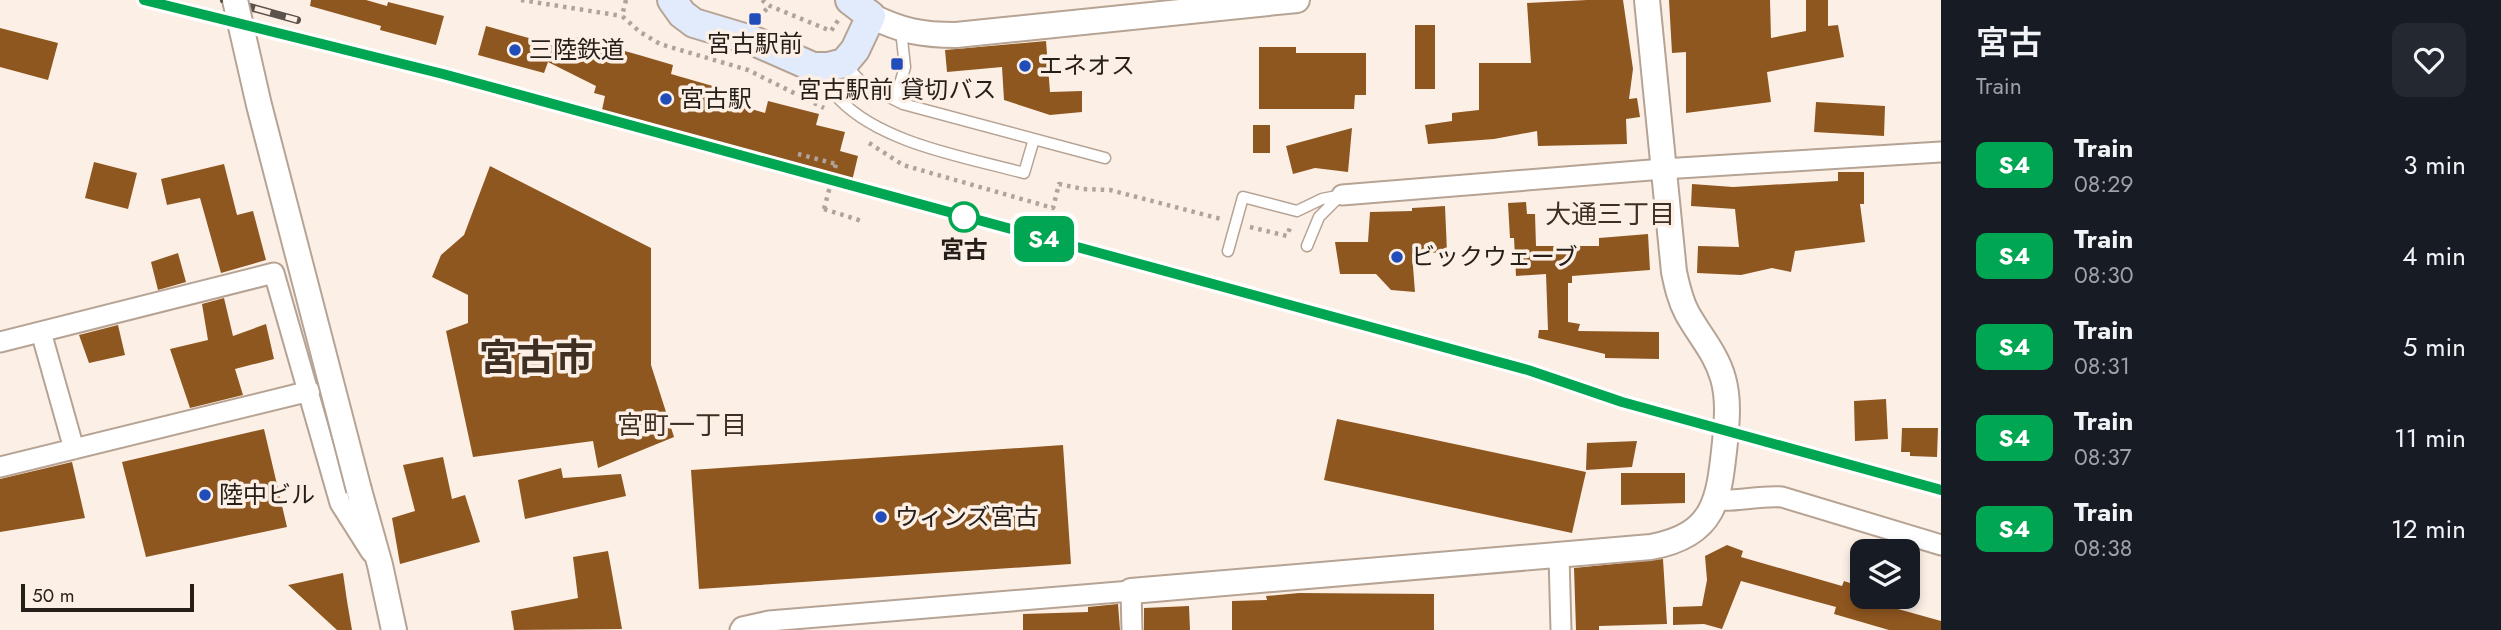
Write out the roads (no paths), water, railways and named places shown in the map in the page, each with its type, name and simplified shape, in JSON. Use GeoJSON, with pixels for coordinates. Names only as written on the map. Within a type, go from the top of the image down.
{"type":"FeatureCollection","features":[{"type":"Feature","properties":{"kind":"main road"},"geometry":{"type":"LineString","coordinates":[[672,0],[682,14],[694,23],[747,38],[813,66],[828,67],[844,63],[855,50],[857,6]]}},
{"type":"Feature","properties":{"kind":"street"},"geometry":{"type":"LineString","coordinates":[[235,0],[259,105],[380,565],[394,630]]}},
{"type":"Feature","properties":{"kind":"street"},"geometry":{"type":"LineString","coordinates":[[857,6],[901,30],[927,35],[956,35],[1297,0]]}},
{"type":"Feature","properties":{"kind":"street"},"geometry":{"type":"LineString","coordinates":[[740,630],[742,627],[769,621],[1559,556],[1669,544],[1687,536],[1702,525],[1713,510],[1716,500],[1726,424],[1725,388],[1718,362],[1686,312],[1674,272],[1647,0]]}},
{"type":"Feature","properties":{"kind":"street"},"geometry":{"type":"LineString","coordinates":[[1342,195],[1663,169],[1941,152]]}},
{"type":"Feature","properties":{"kind":"street"},"geometry":{"type":"LineString","coordinates":[[0,342],[274,273],[340,503],[380,565]]}},
{"type":"Feature","properties":{"kind":"street"},"geometry":{"type":"LineString","coordinates":[[41,332],[74,449]]}},
{"type":"Feature","properties":{"kind":"street"},"geometry":{"type":"LineString","coordinates":[[0,467],[310,391]]}},
{"type":"Feature","properties":{"kind":"street"},"geometry":{"type":"LineString","coordinates":[[1716,500],[1765,495],[1782,497],[1941,545]]}},
{"type":"Feature","properties":{"kind":"street"},"geometry":{"type":"LineString","coordinates":[[1559,556],[1561,630]]}},
{"type":"Feature","properties":{"kind":"street"},"geometry":{"type":"LineString","coordinates":[[1131,591],[1132,630]]}},
{"type":"Feature","properties":{"kind":"lane"},"geometry":{"type":"LineString","coordinates":[[895,100],[902,84],[905,66],[901,30]]}},
{"type":"Feature","properties":{"kind":"lane"},"geometry":{"type":"LineString","coordinates":[[844,63],[863,84],[895,100],[1105,158]]}},
{"type":"Feature","properties":{"kind":"lane"},"geometry":{"type":"LineString","coordinates":[[813,66],[841,101],[865,118],[912,141],[1024,173],[1034,139]]}},
{"type":"Feature","properties":{"kind":"lane"},"geometry":{"type":"LineString","coordinates":[[1228,251],[1243,197],[1297,211],[1342,195]]}},
{"type":"Feature","properties":{"kind":"lane"},"geometry":{"type":"LineString","coordinates":[[1307,246],[1319,217],[1342,195]]}},
{"type":"Feature","properties":{"kind":"railway"},"geometry":{"type":"LineString","coordinates":[[144,0],[443,73],[1528,371],[1596,394],[1941,490]]}},
{"type":"Feature","properties":{"kind":"railway"},"geometry":{"type":"LineString","coordinates":[[224,0],[297,20]]}},
{"type":"Feature","properties":{"kind":"train","name":"S4"},"geometry":{"type":"LineString","coordinates":[[144,0],[266,28],[443,74],[1528,370],[1622,402],[1941,490]]}},
{"type":"Feature","properties":{"kind":"place","name":"宮古駅前"},"geometry":{"type":"Point","coordinates":[755,19]}},
{"type":"Feature","properties":{"kind":"place","name":"三陸鉄道"},"geometry":{"type":"Point","coordinates":[515,50]}},
{"type":"Feature","properties":{"kind":"place","name":"宮古駅前 貸切バス"},"geometry":{"type":"Point","coordinates":[897,64]}},
{"type":"Feature","properties":{"kind":"place","name":"エネオス"},"geometry":{"type":"Point","coordinates":[1025,66]}},
{"type":"Feature","properties":{"kind":"place","name":"宮古駅"},"geometry":{"type":"Point","coordinates":[666,99]}},
{"type":"Feature","properties":{"kind":"place","name":"宮古"},"geometry":{"type":"Point","coordinates":[964,217]}},
{"type":"Feature","properties":{"kind":"place","name":"ビックウェーブ"},"geometry":{"type":"Point","coordinates":[1397,257]}},
{"type":"Feature","properties":{"kind":"place","name":"陸中ビル"},"geometry":{"type":"Point","coordinates":[205,495]}},
{"type":"Feature","properties":{"kind":"place","name":"ウィンズ宮古"},"geometry":{"type":"Point","coordinates":[881,517]}},
{"type":"Feature","properties":{"kind":"district","name":"大通三丁目"},"geometry":{"type":"Point","coordinates":[1610,214]}},
{"type":"Feature","properties":{"kind":"district","name":"宮古市"},"geometry":{"type":"Point","coordinates":[536,358]}},
{"type":"Feature","properties":{"kind":"district","name":"宮町一丁目"},"geometry":{"type":"Point","coordinates":[682,425]}}]}
